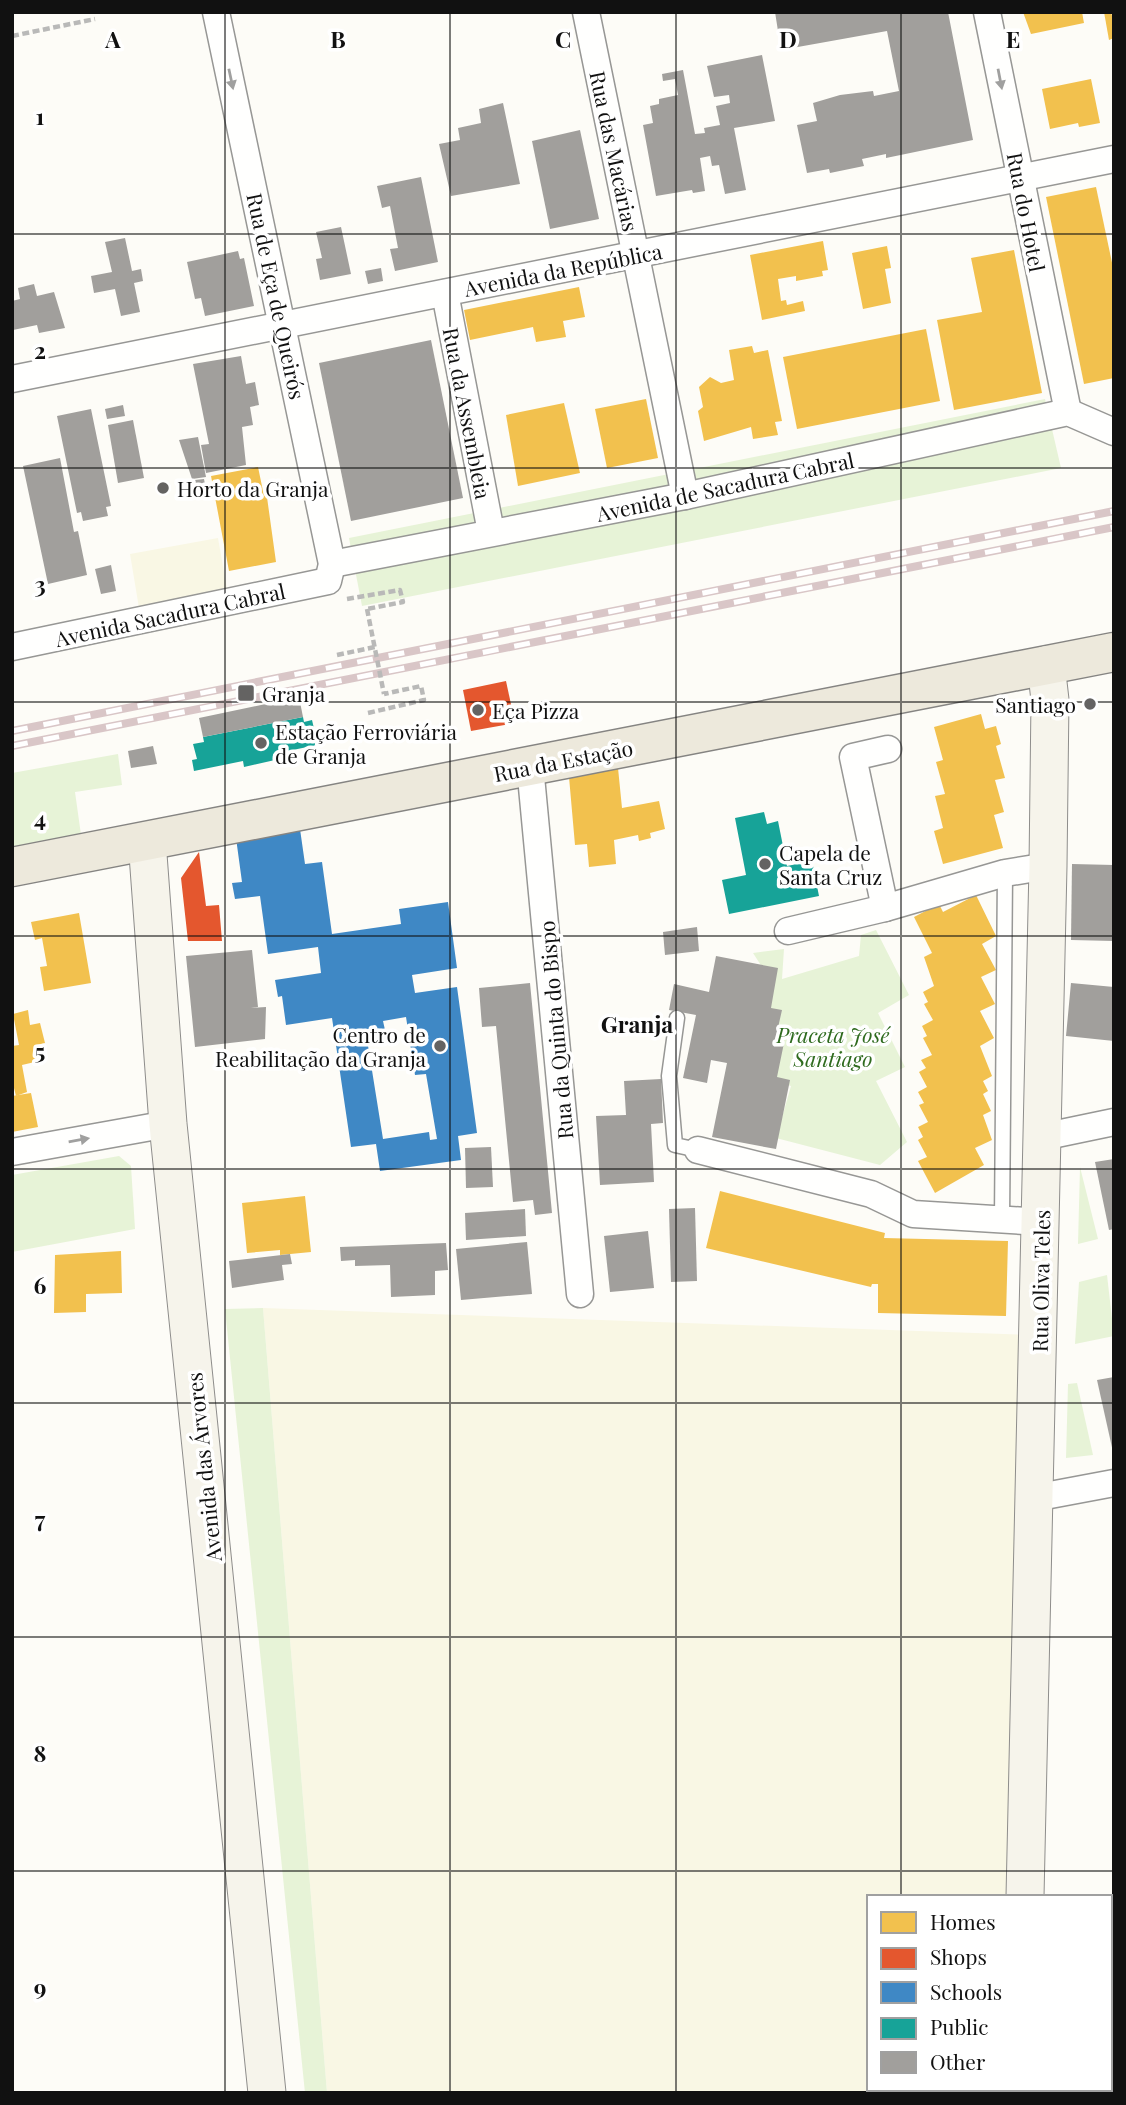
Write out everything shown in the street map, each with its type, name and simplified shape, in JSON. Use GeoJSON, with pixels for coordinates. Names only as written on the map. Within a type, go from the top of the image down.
{"type":"FeatureCollection","features":[{"type":"Feature","properties":{"kind":"main road","name":"Rua da Estação"},"geometry":{"type":"LineString","coordinates":[[12,867],[1114,652]]}},
{"type":"Feature","properties":{"kind":"main road","name":"Rua Oliva Teles"},"geometry":{"type":"LineString","coordinates":[[1025,1895],[1042,1222],[1050,700],[1046,665]]}},
{"type":"Feature","properties":{"kind":"main road","name":"Avenida das Árvores"},"geometry":{"type":"LineString","coordinates":[[147,841],[167,1124],[267,2093]]}},
{"type":"Feature","properties":{"kind":"street","name":"Rua de Eça de Queirós"},"geometry":{"type":"LineString","coordinates":[[216,12],[284,326],[330,573]]}},
{"type":"Feature","properties":{"kind":"street","name":"Rua das Macárias"},"geometry":{"type":"LineString","coordinates":[[586,12],[685,496]]}},
{"type":"Feature","properties":{"kind":"street","name":"Rua do Hotel"},"geometry":{"type":"LineString","coordinates":[[987,12],[1068,412]]}},
{"type":"Feature","properties":{"kind":"street","name":"Avenida da República"},"geometry":{"type":"LineString","coordinates":[[12,380],[1114,159]]}},
{"type":"Feature","properties":{"kind":"street","name":"Rua da Assembleia"},"geometry":{"type":"LineString","coordinates":[[445,293],[491,532]]}},
{"type":"Feature","properties":{"kind":"street"},"geometry":{"type":"LineString","coordinates":[[1068,412],[1114,432]]}},
{"type":"Feature","properties":{"kind":"street","name":"Avenida de Sacadura Cabral"},"geometry":{"type":"LineString","coordinates":[[330,573],[491,532],[685,496],[1068,412]]}},
{"type":"Feature","properties":{"kind":"street","name":"Avenida Sacadura Cabral"},"geometry":{"type":"LineString","coordinates":[[12,648],[330,573]]}},
{"type":"Feature","properties":{"kind":"street"},"geometry":{"type":"LineString","coordinates":[[886,908],[853,757],[888,749]]}},
{"type":"Feature","properties":{"kind":"street","name":"Rua da Quinta do Bispo"},"geometry":{"type":"LineString","coordinates":[[530,766],[580,1294]]}},
{"type":"Feature","properties":{"kind":"street"},"geometry":{"type":"LineString","coordinates":[[788,931],[886,908],[1005,873],[1048,866]]}},
{"type":"Feature","properties":{"kind":"street"},"geometry":{"type":"LineString","coordinates":[[1042,1138],[1114,1122]]}},
{"type":"Feature","properties":{"kind":"street"},"geometry":{"type":"LineString","coordinates":[[12,1152],[167,1124]]}},
{"type":"Feature","properties":{"kind":"street"},"geometry":{"type":"LineString","coordinates":[[698,1150],[870,1194],[913,1214],[1042,1222]]}},
{"type":"Feature","properties":{"kind":"street"},"geometry":{"type":"LineString","coordinates":[[1034,1498],[1114,1483]]}},
{"type":"Feature","properties":{"kind":"lane"},"geometry":{"type":"LineString","coordinates":[[1002,1220],[1005,873]]}},
{"type":"Feature","properties":{"kind":"lane"},"geometry":{"type":"LineString","coordinates":[[677,1018],[669,1076],[675,1144],[698,1150]]}},
{"type":"Feature","properties":{"kind":"path"},"geometry":{"type":"LineString","coordinates":[[12,36],[95,19]]}},
{"type":"Feature","properties":{"kind":"path"},"geometry":{"type":"LineString","coordinates":[[348,600],[400,590],[403,602],[366,612],[375,646],[382,693],[421,687],[424,700],[368,713]]}},
{"type":"Feature","properties":{"kind":"path"},"geometry":{"type":"LineString","coordinates":[[337,655],[375,646]]}},
{"type":"Feature","properties":{"kind":"shaded area"},"geometry":{"type":"Polygon","coordinates":[[[218,538],[227,589],[139,608],[130,554],[218,538]]]}},
{"type":"Feature","properties":{"kind":"shaded area"},"geometry":{"type":"Polygon","coordinates":[[[263,1308],[1029,1335],[1010,1895],[867,1895],[867,2091],[1003,2093],[327,2093],[263,1308]]]}},
{"type":"Feature","properties":{"kind":"green space"},"geometry":{"type":"Polygon","coordinates":[[[1045,399],[1061,468],[362,606],[349,538],[1045,399]]]}},
{"type":"Feature","properties":{"kind":"green space"},"geometry":{"type":"Polygon","coordinates":[[[118,754],[122,785],[75,792],[82,842],[12,855],[12,773],[118,754]]]}},
{"type":"Feature","properties":{"kind":"green space","name":"Praceta José Santiago"},"geometry":{"type":"Polygon","coordinates":[[[876,930],[909,995],[878,1013],[905,1067],[876,1081],[907,1142],[880,1165],[776,1138],[791,1086],[769,1080],[766,973],[753,953],[784,949],[782,979],[859,956],[861,935],[876,930]]]}},
{"type":"Feature","properties":{"kind":"green space"},"geometry":{"type":"Polygon","coordinates":[[[119,1156],[131,1166],[135,1229],[12,1252],[12,1175],[119,1156]]]}},
{"type":"Feature","properties":{"kind":"green space"},"geometry":{"type":"Polygon","coordinates":[[[1080,1167],[1098,1239],[1078,1244],[1080,1167]]]}},
{"type":"Feature","properties":{"kind":"green space"},"geometry":{"type":"Polygon","coordinates":[[[1107,1275],[1114,1336],[1075,1344],[1079,1282],[1107,1275]]]}},
{"type":"Feature","properties":{"kind":"green space"},"geometry":{"type":"Polygon","coordinates":[[[263,1308],[327,2093],[305,2093],[225,1309],[263,1308]]]}},
{"type":"Feature","properties":{"kind":"green space"},"geometry":{"type":"Polygon","coordinates":[[[1077,1383],[1093,1455],[1066,1458],[1068,1384],[1077,1383]]]}},
{"type":"Feature","properties":{"kind":"building: Homes"},"geometry":{"type":"Polygon","coordinates":[[[1023,12],[1082,12],[1084,23],[1031,34],[1023,12]]]}},
{"type":"Feature","properties":{"kind":"building: Homes"},"geometry":{"type":"Polygon","coordinates":[[[1104,12],[1111,12],[1114,23],[1114,38],[1109,40],[1104,12]]]}},
{"type":"Feature","properties":{"kind":"building: Homes"},"geometry":{"type":"Polygon","coordinates":[[[1091,79],[1100,123],[1079,127],[1078,123],[1050,129],[1042,89],[1091,79]]]}},
{"type":"Feature","properties":{"kind":"building: Homes"},"geometry":{"type":"Polygon","coordinates":[[[1096,187],[1114,272],[1114,378],[1084,384],[1046,197],[1096,187]]]}},
{"type":"Feature","properties":{"kind":"building: Homes"},"geometry":{"type":"Polygon","coordinates":[[[823,241],[828,270],[822,271],[823,276],[796,281],[796,276],[778,279],[781,301],[786,300],[787,305],[803,301],[805,311],[762,320],[750,255],[823,241]]]}},
{"type":"Feature","properties":{"kind":"building: Homes"},"geometry":{"type":"Polygon","coordinates":[[[887,246],[891,268],[885,269],[891,303],[863,309],[852,253],[887,246]]]}},
{"type":"Feature","properties":{"kind":"building: Homes"},"geometry":{"type":"Polygon","coordinates":[[[1014,250],[1042,393],[954,410],[937,320],[982,312],[971,258],[1014,250]]]}},
{"type":"Feature","properties":{"kind":"building: Homes"},"geometry":{"type":"Polygon","coordinates":[[[579,287],[585,317],[563,321],[566,337],[536,342],[533,327],[470,340],[464,310],[579,287]]]}},
{"type":"Feature","properties":{"kind":"building: Homes"},"geometry":{"type":"Polygon","coordinates":[[[926,329],[940,401],[797,429],[783,357],[926,329]]]}},
{"type":"Feature","properties":{"kind":"building: Homes"},"geometry":{"type":"Polygon","coordinates":[[[752,346],[754,353],[768,350],[782,421],[775,422],[778,435],[753,439],[751,427],[704,441],[698,411],[703,407],[699,387],[710,377],[721,383],[734,380],[729,350],[752,346]]]}},
{"type":"Feature","properties":{"kind":"building: Homes"},"geometry":{"type":"Polygon","coordinates":[[[646,399],[658,458],[607,468],[595,409],[646,399]]]}},
{"type":"Feature","properties":{"kind":"building: Homes"},"geometry":{"type":"Polygon","coordinates":[[[564,403],[580,473],[518,486],[506,415],[564,403]]]}},
{"type":"Feature","properties":{"kind":"building: Homes"},"geometry":{"type":"Polygon","coordinates":[[[258,467],[263,491],[266,490],[276,562],[229,571],[211,476],[258,467]]]}},
{"type":"Feature","properties":{"kind":"building: Homes"},"geometry":{"type":"Polygon","coordinates":[[[981,714],[985,729],[996,726],[1001,744],[996,746],[1005,778],[995,780],[1004,812],[994,815],[1003,848],[943,864],[934,831],[943,828],[935,796],[945,794],[936,762],[943,760],[934,727],[981,714]]]}},
{"type":"Feature","properties":{"kind":"building: Homes"},"geometry":{"type":"Polygon","coordinates":[[[618,768],[622,808],[659,801],[665,829],[650,833],[651,838],[639,841],[638,835],[614,840],[616,864],[589,867],[587,844],[575,845],[569,777],[618,768]]]}},
{"type":"Feature","properties":{"kind":"building: Homes"},"geometry":{"type":"Polygon","coordinates":[[[976,895],[996,936],[982,944],[996,970],[981,977],[995,1004],[980,1011],[994,1038],[980,1046],[992,1076],[983,1081],[988,1091],[983,1094],[991,1111],[983,1115],[992,1140],[975,1148],[984,1165],[935,1193],[918,1161],[927,1157],[918,1140],[923,1137],[918,1127],[928,1122],[919,1105],[924,1103],[918,1092],[927,1087],[919,1072],[926,1068],[921,1060],[932,1055],[923,1038],[927,1036],[922,1026],[933,1020],[924,1004],[928,1002],[923,992],[934,986],[924,957],[932,953],[914,917],[939,904],[943,912],[976,895]]]}},
{"type":"Feature","properties":{"kind":"building: Homes"},"geometry":{"type":"Polygon","coordinates":[[[79,913],[91,983],[44,991],[40,967],[47,966],[42,938],[35,940],[31,922],[79,913]]]}},
{"type":"Feature","properties":{"kind":"building: Homes"},"geometry":{"type":"Polygon","coordinates":[[[28,1010],[30,1025],[40,1023],[45,1043],[36,1045],[39,1061],[22,1065],[27,1092],[16,1096],[12,1080],[12,1046],[19,1045],[13,1014],[28,1010]]]}},
{"type":"Feature","properties":{"kind":"building: Homes"},"geometry":{"type":"Polygon","coordinates":[[[31,1093],[38,1127],[12,1132],[12,1096],[31,1093]]]}},
{"type":"Feature","properties":{"kind":"building: Homes"},"geometry":{"type":"Polygon","coordinates":[[[720,1191],[885,1233],[884,1238],[1008,1241],[1006,1316],[878,1313],[878,1284],[872,1284],[871,1287],[706,1248],[720,1191]]]}},
{"type":"Feature","properties":{"kind":"building: Homes"},"geometry":{"type":"Polygon","coordinates":[[[305,1196],[311,1252],[280,1255],[280,1250],[247,1253],[242,1203],[305,1196]]]}},
{"type":"Feature","properties":{"kind":"building: Homes"},"geometry":{"type":"Polygon","coordinates":[[[121,1251],[122,1293],[86,1294],[86,1312],[54,1313],[55,1255],[121,1251]]]}},
{"type":"Feature","properties":{"kind":"building: Shops"},"geometry":{"type":"Polygon","coordinates":[[[506,681],[515,723],[471,731],[463,690],[506,681]]]}},
{"type":"Feature","properties":{"kind":"building: Shops"},"geometry":{"type":"Polygon","coordinates":[[[199,852],[206,906],[219,905],[222,941],[188,941],[181,878],[199,852]]]}},
{"type":"Feature","properties":{"kind":"building: Schools"},"geometry":{"type":"Polygon","coordinates":[[[300,829],[305,864],[322,862],[332,934],[401,924],[399,909],[448,902],[457,968],[412,975],[415,993],[457,987],[477,1133],[458,1136],[461,1160],[380,1171],[376,1144],[351,1147],[332,1018],[286,1025],[282,996],[278,997],[275,980],[321,973],[318,947],[268,954],[260,896],[235,899],[232,883],[242,882],[236,838],[300,829]],[[406,1017],[383,1021],[385,1030],[366,1033],[383,1139],[429,1132],[430,1140],[437,1139],[426,1074],[415,1075],[406,1017]]]}},
{"type":"Feature","properties":{"kind":"building: Public","name":"Estação Ferroviária de Granja"},"geometry":{"type":"Polygon","coordinates":[[[303,717],[304,722],[312,720],[316,737],[321,736],[322,744],[273,754],[275,760],[244,767],[243,761],[194,771],[192,760],[197,759],[193,744],[204,742],[203,737],[303,717]]]}},
{"type":"Feature","properties":{"kind":"building: Public","name":"Capela de Santa Cruz"},"geometry":{"type":"Polygon","coordinates":[[[764,812],[767,824],[778,821],[787,866],[812,861],[819,896],[729,914],[722,880],[746,875],[735,818],[764,812]]]}},
{"type":"Feature","properties":{"kind":"building: Other"},"geometry":{"type":"Polygon","coordinates":[[[775,12],[948,12],[973,140],[886,158],[886,154],[862,159],[864,166],[830,173],[829,169],[807,173],[797,125],[817,121],[813,103],[840,95],[873,91],[874,96],[899,91],[887,31],[781,50],[775,12]]]}},
{"type":"Feature","properties":{"kind":"building: Other"},"geometry":{"type":"Polygon","coordinates":[[[762,55],[775,121],[734,128],[746,190],[725,194],[719,165],[712,166],[710,156],[700,158],[705,191],[693,193],[692,190],[656,196],[643,125],[653,123],[650,106],[659,104],[659,99],[678,95],[675,79],[663,81],[662,74],[683,70],[695,134],[705,133],[704,128],[720,125],[716,106],[730,103],[729,95],[714,97],[707,66],[762,55]]]}},
{"type":"Feature","properties":{"kind":"building: Other"},"geometry":{"type":"Polygon","coordinates":[[[503,103],[520,184],[451,196],[439,144],[460,140],[458,128],[481,123],[479,109],[503,103]]]}},
{"type":"Feature","properties":{"kind":"building: Other"},"geometry":{"type":"Polygon","coordinates":[[[580,130],[599,219],[550,229],[532,141],[580,130]]]}},
{"type":"Feature","properties":{"kind":"building: Other"},"geometry":{"type":"Polygon","coordinates":[[[421,177],[438,262],[395,271],[390,249],[398,248],[390,206],[382,208],[377,186],[421,177]]]}},
{"type":"Feature","properties":{"kind":"building: Other"},"geometry":{"type":"Polygon","coordinates":[[[341,227],[351,274],[320,280],[316,259],[322,258],[316,232],[341,227]]]}},
{"type":"Feature","properties":{"kind":"building: Other"},"geometry":{"type":"Polygon","coordinates":[[[125,238],[132,271],[141,269],[143,281],[134,283],[140,312],[121,316],[115,289],[94,293],[91,276],[112,272],[105,242],[125,238]]]}},
{"type":"Feature","properties":{"kind":"building: Other"},"geometry":{"type":"Polygon","coordinates":[[[238,251],[240,259],[244,258],[254,306],[205,316],[201,298],[195,299],[187,262],[238,251]]]}},
{"type":"Feature","properties":{"kind":"building: Other"},"geometry":{"type":"Polygon","coordinates":[[[381,268],[383,281],[368,284],[365,271],[381,268]]]}},
{"type":"Feature","properties":{"kind":"building: Other"},"geometry":{"type":"Polygon","coordinates":[[[34,284],[37,296],[54,292],[65,328],[39,333],[37,325],[13,330],[12,301],[20,299],[18,288],[34,284]]]}},
{"type":"Feature","properties":{"kind":"building: Other"},"geometry":{"type":"Polygon","coordinates":[[[431,340],[463,498],[351,521],[319,363],[431,340]]]}},
{"type":"Feature","properties":{"kind":"building: Other"},"geometry":{"type":"Polygon","coordinates":[[[241,356],[246,384],[255,382],[259,405],[250,407],[253,425],[242,427],[246,465],[206,473],[201,445],[209,444],[193,364],[241,356]]]}},
{"type":"Feature","properties":{"kind":"building: Other"},"geometry":{"type":"Polygon","coordinates":[[[123,405],[125,416],[107,419],[105,409],[123,405]]]}},
{"type":"Feature","properties":{"kind":"building: Other"},"geometry":{"type":"Polygon","coordinates":[[[91,409],[111,506],[106,507],[108,516],[83,521],[81,512],[77,513],[57,416],[91,409]]]}},
{"type":"Feature","properties":{"kind":"building: Other"},"geometry":{"type":"Polygon","coordinates":[[[133,420],[144,478],[118,483],[108,425],[133,420]]]}},
{"type":"Feature","properties":{"kind":"building: Other"},"geometry":{"type":"Polygon","coordinates":[[[198,437],[206,477],[192,479],[179,440],[198,437]]]}},
{"type":"Feature","properties":{"kind":"building: Other"},"geometry":{"type":"Polygon","coordinates":[[[60,458],[74,532],[78,531],[87,575],[48,584],[23,466],[60,458]]]}},
{"type":"Feature","properties":{"kind":"building: Other"},"geometry":{"type":"Polygon","coordinates":[[[204,479],[207,495],[199,497],[195,480],[204,479]]]}},
{"type":"Feature","properties":{"kind":"building: Other"},"geometry":{"type":"Polygon","coordinates":[[[111,565],[116,591],[101,594],[95,569],[111,565]]]}},
{"type":"Feature","properties":{"kind":"building: Other"},"geometry":{"type":"Polygon","coordinates":[[[299,697],[303,717],[203,737],[199,718],[299,697]]]}},
{"type":"Feature","properties":{"kind":"building: Other"},"geometry":{"type":"Polygon","coordinates":[[[153,746],[157,764],[131,768],[128,751],[153,746]]]}},
{"type":"Feature","properties":{"kind":"building: Other"},"geometry":{"type":"Polygon","coordinates":[[[1072,864],[1114,865],[1114,941],[1071,940],[1072,864]]]}},
{"type":"Feature","properties":{"kind":"building: Other"},"geometry":{"type":"Polygon","coordinates":[[[697,927],[699,951],[665,955],[663,932],[697,927]]]}},
{"type":"Feature","properties":{"kind":"building: Other"},"geometry":{"type":"Polygon","coordinates":[[[252,950],[258,1007],[251,1008],[266,1007],[265,1039],[195,1047],[186,956],[252,950]]]}},
{"type":"Feature","properties":{"kind":"building: Other"},"geometry":{"type":"Polygon","coordinates":[[[716,956],[778,968],[771,1008],[782,1010],[775,1041],[784,1043],[777,1077],[790,1080],[776,1149],[712,1137],[727,1063],[711,1060],[707,1083],[683,1078],[696,1015],[669,1010],[674,984],[709,992],[716,956]]]}},
{"type":"Feature","properties":{"kind":"building: Other"},"geometry":{"type":"Polygon","coordinates":[[[530,983],[552,1213],[535,1215],[533,1200],[513,1202],[496,1026],[482,1027],[479,988],[530,983]]]}},
{"type":"Feature","properties":{"kind":"building: Other"},"geometry":{"type":"Polygon","coordinates":[[[1071,983],[1114,987],[1114,1041],[1066,1036],[1071,983]]]}},
{"type":"Feature","properties":{"kind":"building: Other"},"geometry":{"type":"Polygon","coordinates":[[[661,1079],[663,1123],[651,1124],[654,1182],[600,1185],[596,1116],[626,1115],[624,1081],[661,1079]]]}},
{"type":"Feature","properties":{"kind":"building: Other"},"geometry":{"type":"Polygon","coordinates":[[[491,1147],[493,1187],[466,1188],[465,1148],[491,1147]]]}},
{"type":"Feature","properties":{"kind":"building: Other"},"geometry":{"type":"Polygon","coordinates":[[[1114,1159],[1114,1229],[1109,1230],[1095,1162],[1114,1159]]]}},
{"type":"Feature","properties":{"kind":"building: Other"},"geometry":{"type":"Polygon","coordinates":[[[695,1208],[697,1281],[671,1282],[669,1209],[695,1208]]]}},
{"type":"Feature","properties":{"kind":"building: Other"},"geometry":{"type":"Polygon","coordinates":[[[525,1209],[526,1236],[466,1240],[465,1213],[525,1209]]]}},
{"type":"Feature","properties":{"kind":"building: Other"},"geometry":{"type":"Polygon","coordinates":[[[648,1231],[654,1288],[610,1292],[604,1236],[648,1231]]]}},
{"type":"Feature","properties":{"kind":"building: Other"},"geometry":{"type":"Polygon","coordinates":[[[527,1242],[532,1294],[461,1300],[456,1249],[527,1242]]]}},
{"type":"Feature","properties":{"kind":"building: Other"},"geometry":{"type":"Polygon","coordinates":[[[446,1243],[448,1270],[435,1271],[435,1295],[391,1297],[390,1265],[355,1266],[355,1260],[341,1261],[340,1247],[446,1243]]]}},
{"type":"Feature","properties":{"kind":"building: Other"},"geometry":{"type":"Polygon","coordinates":[[[290,1254],[292,1264],[282,1265],[284,1280],[232,1288],[229,1261],[290,1254]]]}},
{"type":"Feature","properties":{"kind":"building: Other"},"geometry":{"type":"Polygon","coordinates":[[[1114,1377],[1114,1452],[1113,1452],[1097,1380],[1114,1377]]]}},
{"type":"Feature","properties":{"kind":"railway"},"geometry":{"type":"LineString","coordinates":[[12,731],[1114,511]]}},
{"type":"Feature","properties":{"kind":"railway"},"geometry":{"type":"LineString","coordinates":[[12,746],[1114,527]]}},
{"type":"Feature","properties":{"kind":"place","name":"Horto da Granja"},"geometry":{"type":"Point","coordinates":[163,488]}},
{"type":"Feature","properties":{"kind":"place","name":"Granja"},"geometry":{"type":"Point","coordinates":[246,693]}},
{"type":"Feature","properties":{"kind":"place","name":"Santiago"},"geometry":{"type":"Point","coordinates":[1090,704]}},
{"type":"Feature","properties":{"kind":"place","name":"Eça Pizza"},"geometry":{"type":"Point","coordinates":[478,710]}},
{"type":"Feature","properties":{"kind":"place","name":"Estação Ferroviária de Granja"},"geometry":{"type":"Point","coordinates":[261,743]}},
{"type":"Feature","properties":{"kind":"place","name":"Capela de Santa Cruz"},"geometry":{"type":"Point","coordinates":[765,864]}},
{"type":"Feature","properties":{"kind":"place","name":"Centro de Reabilitação da Granja"},"geometry":{"type":"Point","coordinates":[440,1046]}},
{"type":"Feature","properties":{"kind":"district","name":"Granja"},"geometry":{"type":"Point","coordinates":[637,1023]}}]}
